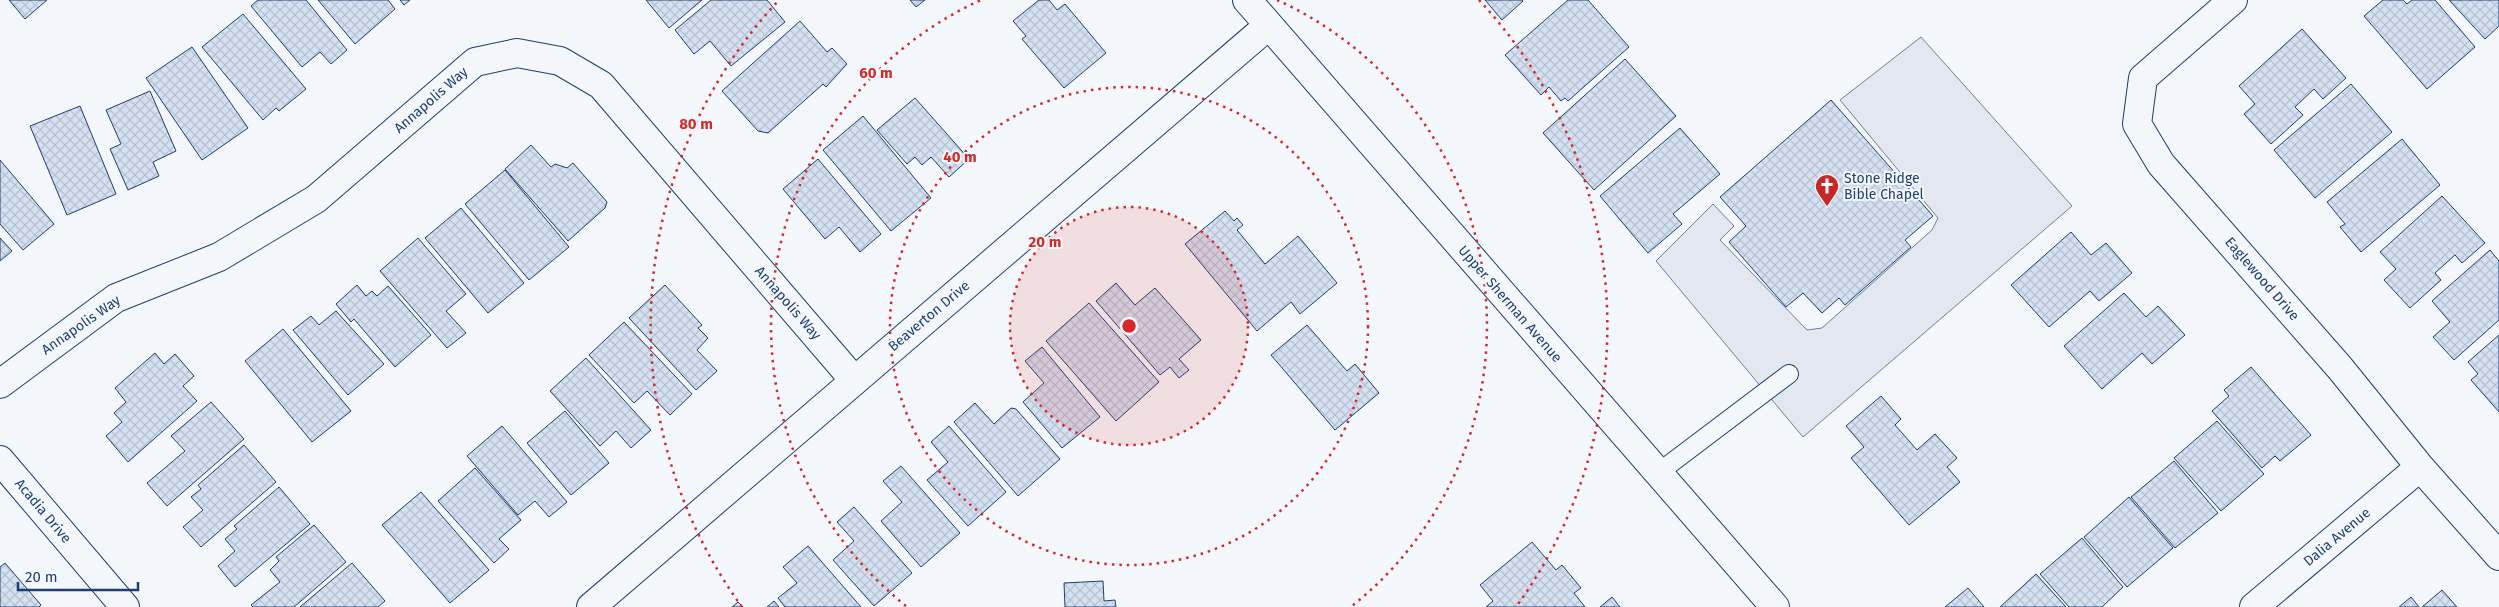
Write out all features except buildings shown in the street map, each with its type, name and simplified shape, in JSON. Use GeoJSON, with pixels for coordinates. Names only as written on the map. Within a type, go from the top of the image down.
{"type":"FeatureCollection","features":[{"type":"Feature","properties":{"kind":"street","name":"Upper Sherman Avenue"},"geometry":{"type":"LineString","coordinates":[[1247,0],[1775,607]]}},
{"type":"Feature","properties":{"kind":"street","name":"Eaglewood Drive"},"geometry":{"type":"LineString","coordinates":[[2233,0],[2143,78],[2137,124],[2160,164],[2340,368],[2420,467],[2499,556]]}},
{"type":"Feature","properties":{"kind":"street","name":"Beaverton Drive"},"geometry":{"type":"LineString","coordinates":[[592,607],[1268,26]]}},
{"type":"Feature","properties":{"kind":"street","name":"Annapolis Way"},"geometry":{"type":"LineString","coordinates":[[0,384],[116,298],[219,257],[316,200],[475,62],[517,53],[560,61],[601,85],[854,380]]}},
{"type":"Feature","properties":{"kind":"street","name":"Acadia Drive"},"geometry":{"type":"LineString","coordinates":[[0,460],[125,607]]}},
{"type":"Feature","properties":{"kind":"street","name":"Dalia Avenue"},"geometry":{"type":"LineString","coordinates":[[2254,607],[2420,467]]}},
{"type":"Feature","properties":{"kind":"lane"},"geometry":{"type":"LineString","coordinates":[[1658,473],[1789,374]]}},
{"type":"Feature","properties":{"kind":"shaded area"},"geometry":{"type":"Polygon","coordinates":[[[1921,37],[2072,206],[1803,437],[1656,261],[1713,204],[1734,226],[1720,240],[1807,330],[1822,328],[1932,230],[1938,218],[1840,100],[1921,37]]]}},
{"type":"Feature","properties":{"kind":"place","name":"Stone Ridge Bible Chapel"},"geometry":{"type":"Point","coordinates":[1827,207]}}]}
